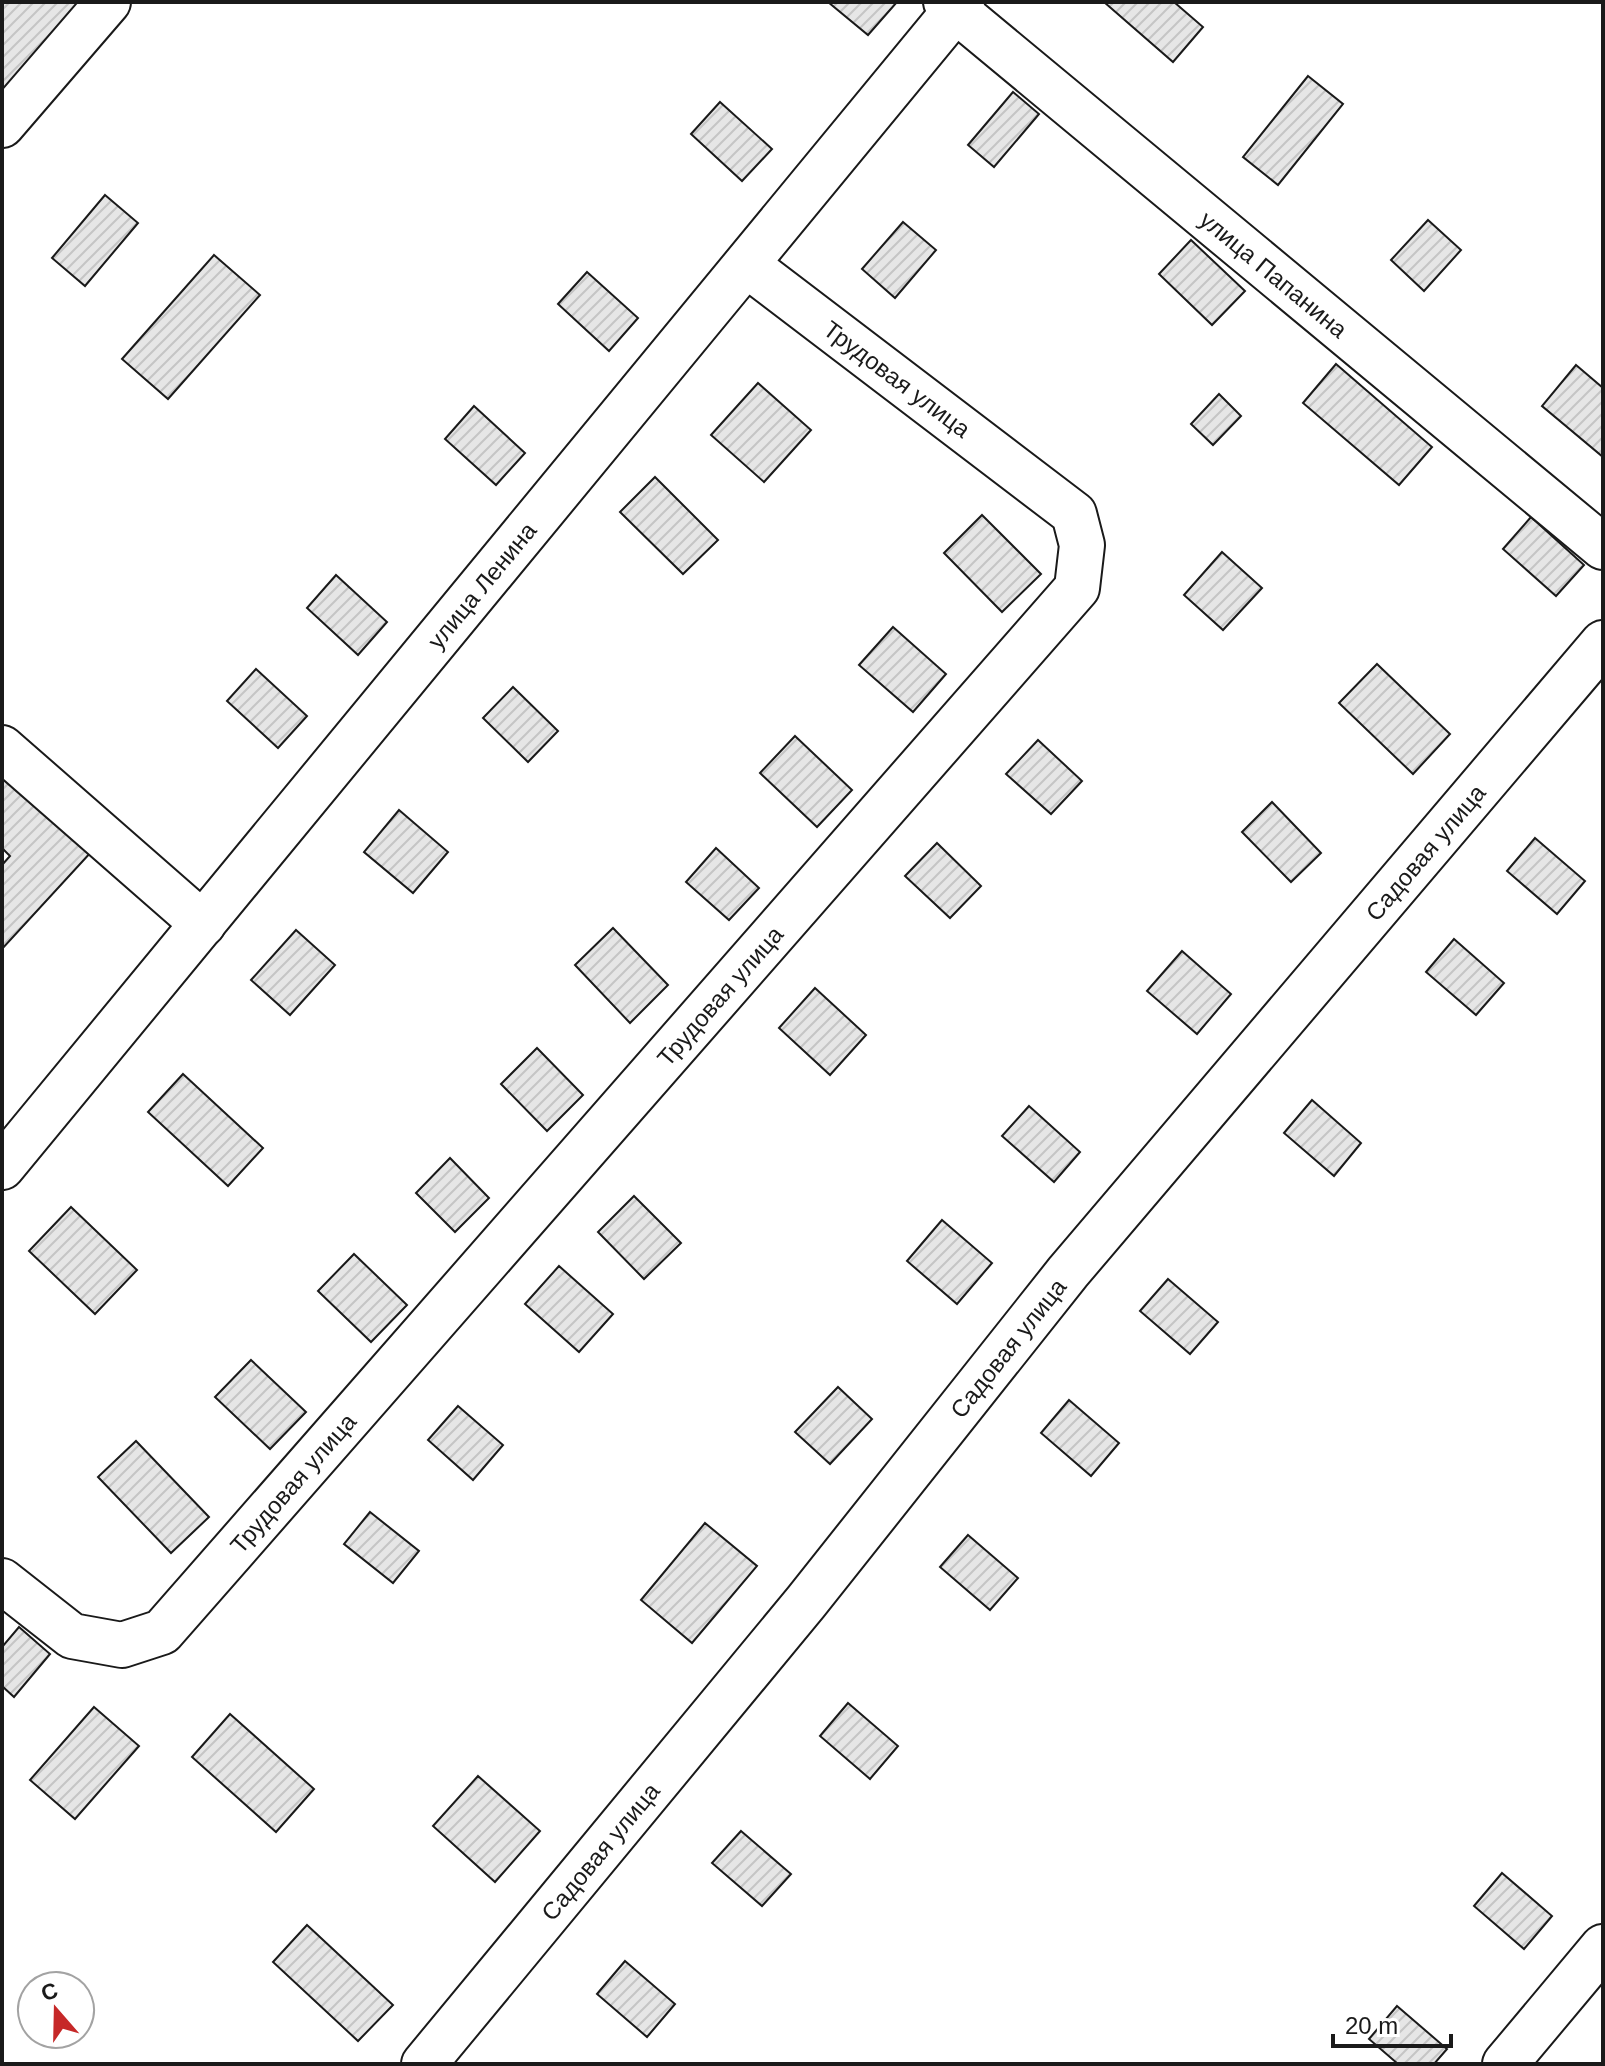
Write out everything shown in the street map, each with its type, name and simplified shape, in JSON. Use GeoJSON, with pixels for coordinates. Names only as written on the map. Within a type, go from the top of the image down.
{"type":"FeatureCollection","features":[{"type":"Feature","properties":{"kind":"street"},"geometry":{"type":"LineString","coordinates":[[2,125],[108,2]]}},
{"type":"Feature","properties":{"kind":"street","name":"улица Ленина"},"geometry":{"type":"LineString","coordinates":[[2,1167],[747,265],[955,5]]}},
{"type":"Feature","properties":{"kind":"street","name":"улица Папанина"},"geometry":{"type":"LineString","coordinates":[[955,5],[1603,547]]}},
{"type":"Feature","properties":{"kind":"street","name":"Трудовая улица"},"geometry":{"type":"LineString","coordinates":[[2,1581],[72,1636],[122,1645],[162,1632],[1077,588],[1082,545],[1074,514],[747,265]]}},
{"type":"Feature","properties":{"kind":"street","name":"Садовая улица"},"geometry":{"type":"LineString","coordinates":[[424,2064],[806,1602],[1068,1272],[1603,643]]}},
{"type":"Feature","properties":{"kind":"street"},"geometry":{"type":"LineString","coordinates":[[2,748],[203,924]]}},
{"type":"Feature","properties":{"kind":"street"},"geometry":{"type":"LineString","coordinates":[[1505,2064],[1603,1947]]}},
{"type":"Feature","properties":{"kind":"building"},"geometry":{"type":"Polygon","coordinates":[[[2,2],[87,2],[2,100],[2,2]]]}},
{"type":"Feature","properties":{"kind":"building"},"geometry":{"type":"Polygon","coordinates":[[[828,2],[897,2],[868,35],[828,2]]]}},
{"type":"Feature","properties":{"kind":"building"},"geometry":{"type":"Polygon","coordinates":[[[1104,2],[1174,2],[1203,27],[1173,62],[1104,2]]]}},
{"type":"Feature","properties":{"kind":"building"},"geometry":{"type":"Polygon","coordinates":[[[1308,76],[1343,104],[1278,185],[1243,157],[1308,76]]]}},
{"type":"Feature","properties":{"kind":"building"},"geometry":{"type":"Polygon","coordinates":[[[1013,92],[1039,114],[994,167],[968,145],[1013,92]]]}},
{"type":"Feature","properties":{"kind":"building"},"geometry":{"type":"Polygon","coordinates":[[[720,102],[772,149],[742,181],[691,134],[720,102]]]}},
{"type":"Feature","properties":{"kind":"building"},"geometry":{"type":"Polygon","coordinates":[[[105,195],[138,223],[85,286],[52,258],[105,195]]]}},
{"type":"Feature","properties":{"kind":"building"},"geometry":{"type":"Polygon","coordinates":[[[1428,220],[1461,250],[1424,291],[1391,260],[1428,220]]]}},
{"type":"Feature","properties":{"kind":"building"},"geometry":{"type":"Polygon","coordinates":[[[903,222],[936,250],[895,298],[862,269],[903,222]]]}},
{"type":"Feature","properties":{"kind":"building"},"geometry":{"type":"Polygon","coordinates":[[[1191,240],[1245,291],[1212,325],[1159,274],[1191,240]]]}},
{"type":"Feature","properties":{"kind":"building"},"geometry":{"type":"Polygon","coordinates":[[[214,255],[260,295],[168,399],[122,359],[214,255]]]}},
{"type":"Feature","properties":{"kind":"building"},"geometry":{"type":"Polygon","coordinates":[[[587,272],[638,318],[609,351],[558,304],[587,272]]]}},
{"type":"Feature","properties":{"kind":"building"},"geometry":{"type":"Polygon","coordinates":[[[1336,364],[1432,447],[1399,485],[1303,403],[1336,364]]]}},
{"type":"Feature","properties":{"kind":"building"},"geometry":{"type":"Polygon","coordinates":[[[1576,365],[1603,388],[1603,457],[1542,406],[1576,365]]]}},
{"type":"Feature","properties":{"kind":"building"},"geometry":{"type":"Polygon","coordinates":[[[758,383],[811,430],[764,482],[711,435],[758,383]]]}},
{"type":"Feature","properties":{"kind":"building"},"geometry":{"type":"Polygon","coordinates":[[[1219,394],[1241,416],[1213,445],[1191,424],[1219,394]]]}},
{"type":"Feature","properties":{"kind":"building"},"geometry":{"type":"Polygon","coordinates":[[[474,406],[525,453],[496,485],[445,439],[474,406]]]}},
{"type":"Feature","properties":{"kind":"building"},"geometry":{"type":"Polygon","coordinates":[[[655,477],[718,540],[683,574],[620,512],[655,477]]]}},
{"type":"Feature","properties":{"kind":"building"},"geometry":{"type":"Polygon","coordinates":[[[982,515],[1041,574],[1002,612],[944,553],[982,515]]]}},
{"type":"Feature","properties":{"kind":"building"},"geometry":{"type":"Polygon","coordinates":[[[1531,517],[1584,565],[1556,596],[1503,549],[1531,517]]]}},
{"type":"Feature","properties":{"kind":"building"},"geometry":{"type":"Polygon","coordinates":[[[1222,552],[1262,588],[1223,630],[1184,595],[1222,552]]]}},
{"type":"Feature","properties":{"kind":"building"},"geometry":{"type":"Polygon","coordinates":[[[336,575],[387,622],[358,655],[307,608],[336,575]]]}},
{"type":"Feature","properties":{"kind":"building"},"geometry":{"type":"Polygon","coordinates":[[[893,627],[946,674],[913,712],[859,665],[893,627]]]}},
{"type":"Feature","properties":{"kind":"building"},"geometry":{"type":"Polygon","coordinates":[[[1377,664],[1450,734],[1413,774],[1339,703],[1377,664]]]}},
{"type":"Feature","properties":{"kind":"building"},"geometry":{"type":"Polygon","coordinates":[[[256,669],[307,716],[278,748],[227,701],[256,669]]]}},
{"type":"Feature","properties":{"kind":"building"},"geometry":{"type":"Polygon","coordinates":[[[513,687],[558,731],[528,762],[483,718],[513,687]]]}},
{"type":"Feature","properties":{"kind":"building"},"geometry":{"type":"Polygon","coordinates":[[[795,736],[852,790],[817,827],[760,773],[795,736]]]}},
{"type":"Feature","properties":{"kind":"building"},"geometry":{"type":"Polygon","coordinates":[[[1038,740],[1082,781],[1051,814],[1006,774],[1038,740]]]}},
{"type":"Feature","properties":{"kind":"building"},"geometry":{"type":"Polygon","coordinates":[[[2,769],[92,851],[2,949],[2,865],[10,856],[2,848],[2,769]]]}},
{"type":"Feature","properties":{"kind":"building"},"geometry":{"type":"Polygon","coordinates":[[[1272,802],[1321,853],[1291,882],[1242,832],[1272,802]]]}},
{"type":"Feature","properties":{"kind":"building"},"geometry":{"type":"Polygon","coordinates":[[[399,810],[448,852],[413,893],[364,852],[399,810]]]}},
{"type":"Feature","properties":{"kind":"building"},"geometry":{"type":"Polygon","coordinates":[[[1535,838],[1585,881],[1557,914],[1507,871],[1535,838]]]}},
{"type":"Feature","properties":{"kind":"building"},"geometry":{"type":"Polygon","coordinates":[[[937,843],[981,886],[950,918],[905,876],[937,843]]]}},
{"type":"Feature","properties":{"kind":"building"},"geometry":{"type":"Polygon","coordinates":[[[716,848],[759,888],[729,920],[686,882],[716,848]]]}},
{"type":"Feature","properties":{"kind":"building"},"geometry":{"type":"Polygon","coordinates":[[[613,928],[668,985],[630,1023],[575,965],[613,928]]]}},
{"type":"Feature","properties":{"kind":"building"},"geometry":{"type":"Polygon","coordinates":[[[296,930],[335,965],[290,1015],[251,980],[296,930]]]}},
{"type":"Feature","properties":{"kind":"building"},"geometry":{"type":"Polygon","coordinates":[[[1454,939],[1504,983],[1476,1015],[1426,972],[1454,939]]]}},
{"type":"Feature","properties":{"kind":"building"},"geometry":{"type":"Polygon","coordinates":[[[1182,951],[1231,994],[1197,1034],[1147,991],[1182,951]]]}},
{"type":"Feature","properties":{"kind":"building"},"geometry":{"type":"Polygon","coordinates":[[[815,988],[866,1035],[830,1075],[779,1028],[815,988]]]}},
{"type":"Feature","properties":{"kind":"building"},"geometry":{"type":"Polygon","coordinates":[[[537,1048],[583,1095],[547,1131],[501,1084],[537,1048]]]}},
{"type":"Feature","properties":{"kind":"building"},"geometry":{"type":"Polygon","coordinates":[[[183,1074],[263,1148],[228,1186],[148,1112],[183,1074]]]}},
{"type":"Feature","properties":{"kind":"building"},"geometry":{"type":"Polygon","coordinates":[[[1312,1100],[1361,1143],[1334,1176],[1284,1133],[1312,1100]]]}},
{"type":"Feature","properties":{"kind":"building"},"geometry":{"type":"Polygon","coordinates":[[[1029,1106],[1080,1152],[1054,1182],[1002,1136],[1029,1106]]]}},
{"type":"Feature","properties":{"kind":"building"},"geometry":{"type":"Polygon","coordinates":[[[450,1158],[489,1198],[455,1232],[416,1193],[450,1158]]]}},
{"type":"Feature","properties":{"kind":"building"},"geometry":{"type":"Polygon","coordinates":[[[634,1196],[681,1243],[644,1279],[598,1232],[634,1196]]]}},
{"type":"Feature","properties":{"kind":"building"},"geometry":{"type":"Polygon","coordinates":[[[71,1207],[137,1270],[95,1314],[29,1251],[71,1207]]]}},
{"type":"Feature","properties":{"kind":"building"},"geometry":{"type":"Polygon","coordinates":[[[942,1220],[992,1263],[957,1304],[907,1261],[942,1220]]]}},
{"type":"Feature","properties":{"kind":"building"},"geometry":{"type":"Polygon","coordinates":[[[354,1254],[407,1305],[371,1342],[318,1291],[354,1254]]]}},
{"type":"Feature","properties":{"kind":"building"},"geometry":{"type":"Polygon","coordinates":[[[559,1266],[613,1314],[579,1352],[525,1304],[559,1266]]]}},
{"type":"Feature","properties":{"kind":"building"},"geometry":{"type":"Polygon","coordinates":[[[1168,1279],[1218,1322],[1190,1354],[1140,1311],[1168,1279]]]}},
{"type":"Feature","properties":{"kind":"building"},"geometry":{"type":"Polygon","coordinates":[[[251,1360],[306,1412],[270,1449],[215,1397],[251,1360]]]}},
{"type":"Feature","properties":{"kind":"building"},"geometry":{"type":"Polygon","coordinates":[[[838,1387],[872,1419],[830,1464],[795,1432],[838,1387]]]}},
{"type":"Feature","properties":{"kind":"building"},"geometry":{"type":"Polygon","coordinates":[[[1069,1400],[1119,1443],[1091,1476],[1041,1433],[1069,1400]]]}},
{"type":"Feature","properties":{"kind":"building"},"geometry":{"type":"Polygon","coordinates":[[[458,1406],[503,1445],[473,1480],[428,1440],[458,1406]]]}},
{"type":"Feature","properties":{"kind":"building"},"geometry":{"type":"Polygon","coordinates":[[[136,1441],[209,1517],[171,1553],[98,1477],[136,1441]]]}},
{"type":"Feature","properties":{"kind":"building"},"geometry":{"type":"Polygon","coordinates":[[[370,1512],[419,1551],[393,1583],[344,1544],[370,1512]]]}},
{"type":"Feature","properties":{"kind":"building"},"geometry":{"type":"Polygon","coordinates":[[[705,1523],[757,1566],[692,1643],[641,1600],[705,1523]]]}},
{"type":"Feature","properties":{"kind":"building"},"geometry":{"type":"Polygon","coordinates":[[[968,1535],[1018,1578],[990,1610],[940,1567],[968,1535]]]}},
{"type":"Feature","properties":{"kind":"building"},"geometry":{"type":"Polygon","coordinates":[[[19,1627],[50,1654],[14,1697],[2,1686],[2,1647],[19,1627]]]}},
{"type":"Feature","properties":{"kind":"building"},"geometry":{"type":"Polygon","coordinates":[[[848,1703],[898,1746],[870,1779],[820,1736],[848,1703]]]}},
{"type":"Feature","properties":{"kind":"building"},"geometry":{"type":"Polygon","coordinates":[[[94,1707],[139,1746],[75,1819],[30,1780],[94,1707]]]}},
{"type":"Feature","properties":{"kind":"building"},"geometry":{"type":"Polygon","coordinates":[[[230,1714],[314,1789],[276,1832],[192,1757],[230,1714]]]}},
{"type":"Feature","properties":{"kind":"building"},"geometry":{"type":"Polygon","coordinates":[[[478,1776],[540,1831],[495,1882],[433,1826],[478,1776]]]}},
{"type":"Feature","properties":{"kind":"building"},"geometry":{"type":"Polygon","coordinates":[[[741,1831],[791,1874],[762,1906],[712,1863],[741,1831]]]}},
{"type":"Feature","properties":{"kind":"building"},"geometry":{"type":"Polygon","coordinates":[[[1502,1873],[1552,1916],[1524,1949],[1474,1906],[1502,1873]]]}},
{"type":"Feature","properties":{"kind":"building"},"geometry":{"type":"Polygon","coordinates":[[[307,1925],[393,2005],[358,2041],[273,1962],[307,1925]]]}},
{"type":"Feature","properties":{"kind":"building"},"geometry":{"type":"Polygon","coordinates":[[[625,1961],[675,2004],[647,2037],[597,1994],[625,1961]]]}},
{"type":"Feature","properties":{"kind":"building"},"geometry":{"type":"Polygon","coordinates":[[[1397,2006],[1447,2049],[1434,2064],[1398,2064],[1369,2039],[1397,2006]]]}}]}
